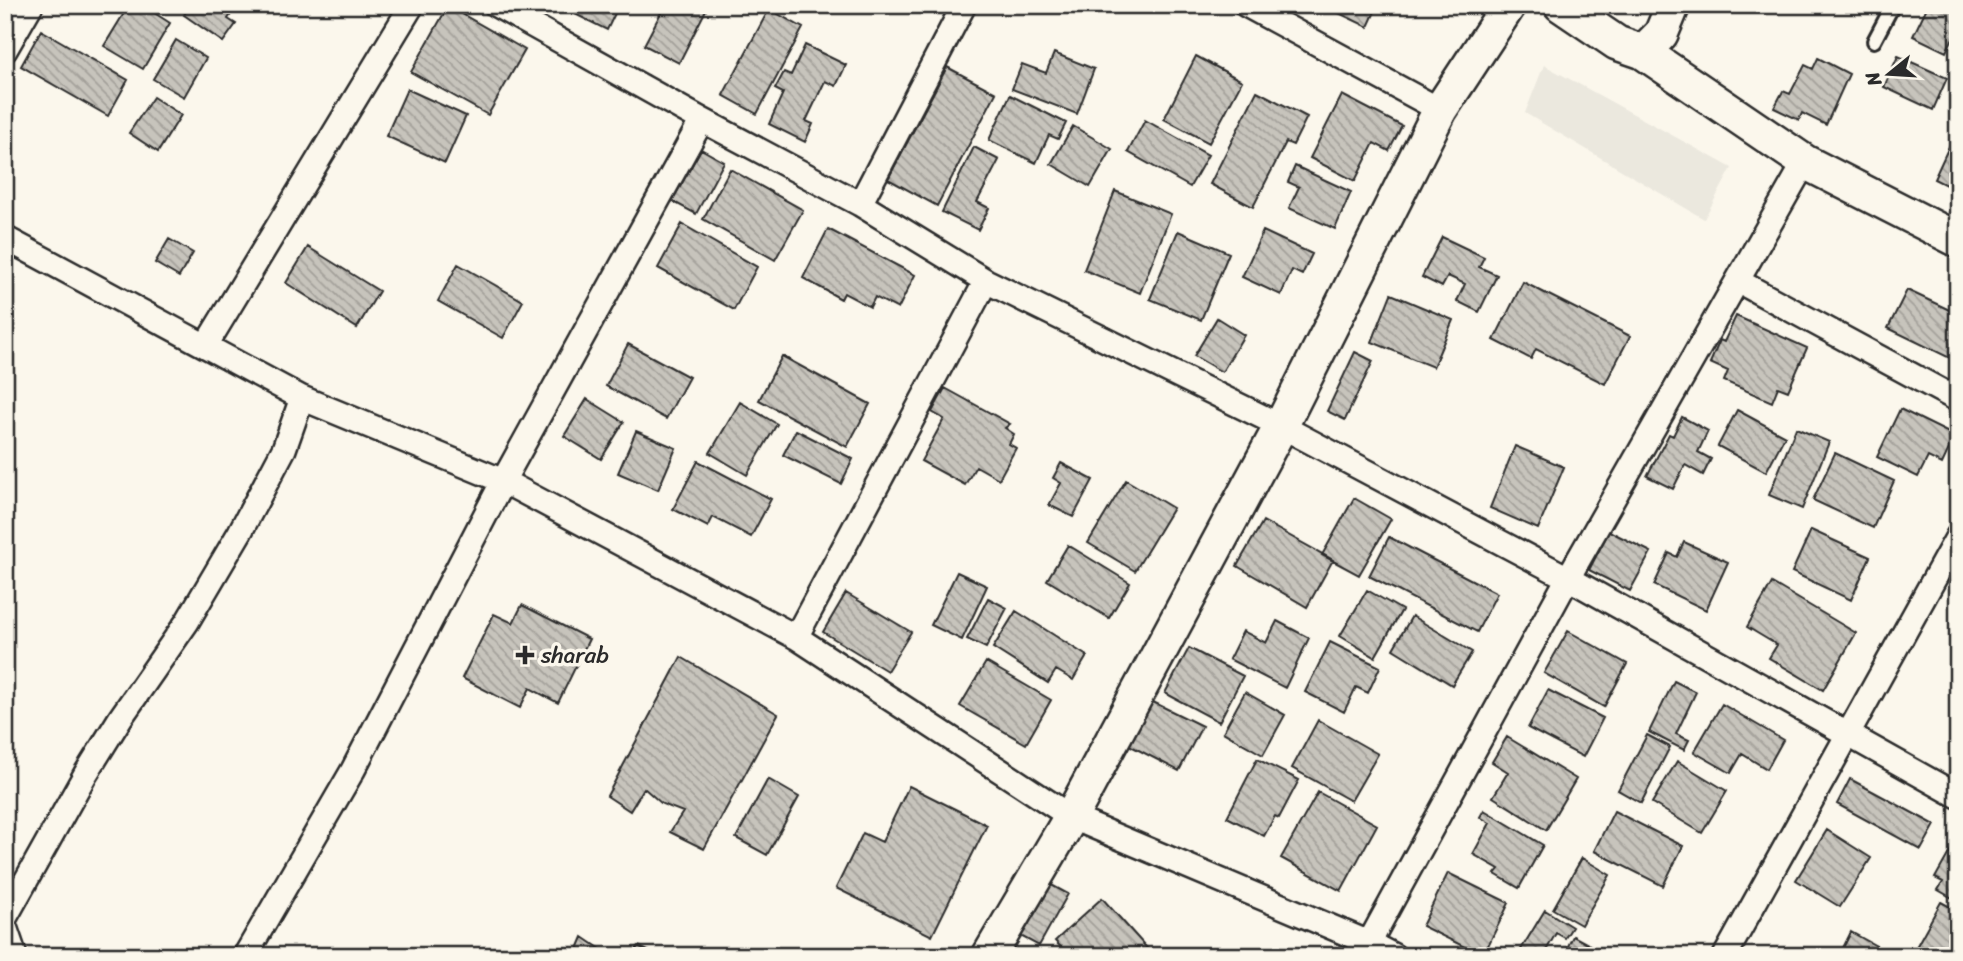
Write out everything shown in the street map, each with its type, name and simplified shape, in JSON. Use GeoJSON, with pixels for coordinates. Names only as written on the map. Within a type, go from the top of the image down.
{"type":"FeatureCollection","features":[{"type":"Feature","properties":{"kind":"street"},"geometry":{"type":"LineString","coordinates":[[5,50],[32,5]]}},
{"type":"Feature","properties":{"kind":"street"},"geometry":{"type":"LineString","coordinates":[[206,345],[412,5]]}},
{"type":"Feature","properties":{"kind":"street"},"geometry":{"type":"LineString","coordinates":[[496,5],[860,204],[986,281],[1281,426],[1568,578],[1958,796]]}},
{"type":"Feature","properties":{"kind":"street"},"geometry":{"type":"LineString","coordinates":[[860,204],[964,5]]}},
{"type":"Feature","properties":{"kind":"street"},"geometry":{"type":"LineString","coordinates":[[1246,5],[1440,110]]}},
{"type":"Feature","properties":{"kind":"street"},"geometry":{"type":"LineString","coordinates":[[989,956],[1070,817],[1281,426],[1440,110],[1509,5]]}},
{"type":"Feature","properties":{"kind":"street"},"geometry":{"type":"LineString","coordinates":[[1560,5],[1617,43],[1643,51],[1805,162],[1958,240]]}},
{"type":"Feature","properties":{"kind":"street"},"geometry":{"type":"LineString","coordinates":[[1643,51],[1661,34],[1673,5]]}},
{"type":"Feature","properties":{"kind":"street"},"geometry":{"type":"LineString","coordinates":[[245,956],[353,770],[503,481],[702,120]]}},
{"type":"Feature","properties":{"kind":"street"},"geometry":{"type":"LineString","coordinates":[[1369,943],[1568,578],[1805,162]]}},
{"type":"Feature","properties":{"kind":"street"},"geometry":{"type":"LineString","coordinates":[[5,238],[302,398],[503,481],[796,637],[1070,817],[1394,956]]}},
{"type":"Feature","properties":{"kind":"street"},"geometry":{"type":"LineString","coordinates":[[796,637],[986,281]]}},
{"type":"Feature","properties":{"kind":"street"},"geometry":{"type":"LineString","coordinates":[[1738,281],[1958,400]]}},
{"type":"Feature","properties":{"kind":"street"},"geometry":{"type":"LineString","coordinates":[[5,918],[85,775],[121,717],[187,622],[240,532],[284,449],[302,398]]}},
{"type":"Feature","properties":{"kind":"street"},"geometry":{"type":"LineString","coordinates":[[1725,956],[1958,536]]}},
{"type":"Feature","properties":{"kind":"street"},"geometry":{"type":"LineString","coordinates":[[5,927],[15,956]]}},
{"type":"Feature","properties":{"kind":"lane"},"geometry":{"type":"LineString","coordinates":[[1874,41],[1893,5]]}},
{"type":"Feature","properties":{"kind":"shaded area"},"geometry":{"type":"Polygon","coordinates":[[[1544,65],[1732,168],[1704,219],[1525,113],[1544,65]]]}},
{"type":"Feature","properties":{"kind":"building"},"geometry":{"type":"Polygon","coordinates":[[[129,5],[142,5],[170,23],[143,69],[104,46],[129,5]]]}},
{"type":"Feature","properties":{"kind":"building"},"geometry":{"type":"Polygon","coordinates":[[[190,5],[237,5],[228,19],[236,24],[223,42],[184,15],[190,5]]]}},
{"type":"Feature","properties":{"kind":"building"},"geometry":{"type":"Polygon","coordinates":[[[580,5],[619,5],[607,30],[575,14],[580,5]]]}},
{"type":"Feature","properties":{"kind":"building"},"geometry":{"type":"Polygon","coordinates":[[[665,5],[708,6],[679,63],[644,45],[665,5]]]}},
{"type":"Feature","properties":{"kind":"building"},"geometry":{"type":"Polygon","coordinates":[[[1322,5],[1378,5],[1368,27],[1322,5]]]}},
{"type":"Feature","properties":{"kind":"building"},"geometry":{"type":"Polygon","coordinates":[[[1928,5],[1958,5],[1958,28],[1946,52],[1913,36],[1928,5]]]}},
{"type":"Feature","properties":{"kind":"building"},"geometry":{"type":"Polygon","coordinates":[[[448,6],[525,50],[488,115],[411,72],[448,6]]]}},
{"type":"Feature","properties":{"kind":"building"},"geometry":{"type":"Polygon","coordinates":[[[769,9],[803,28],[757,114],[723,95],[769,9]]]}},
{"type":"Feature","properties":{"kind":"building"},"geometry":{"type":"Polygon","coordinates":[[[41,30],[128,80],[108,116],[21,66],[41,30]]]}},
{"type":"Feature","properties":{"kind":"building"},"geometry":{"type":"Polygon","coordinates":[[[176,40],[206,58],[184,97],[153,79],[176,40]]]}},
{"type":"Feature","properties":{"kind":"building"},"geometry":{"type":"Polygon","coordinates":[[[805,45],[846,65],[836,86],[825,81],[806,121],[813,124],[805,142],[769,124],[783,93],[775,89],[784,72],[791,75],[805,45]]]}},
{"type":"Feature","properties":{"kind":"building"},"geometry":{"type":"Polygon","coordinates":[[[1054,53],[1094,69],[1077,114],[1012,89],[1022,64],[1046,73],[1054,53]]]}},
{"type":"Feature","properties":{"kind":"building"},"geometry":{"type":"Polygon","coordinates":[[[1196,56],[1242,81],[1209,143],[1164,119],[1196,56]]]}},
{"type":"Feature","properties":{"kind":"building"},"geometry":{"type":"Polygon","coordinates":[[[1898,56],[1947,78],[1933,110],[1884,87],[1898,56]]]}},
{"type":"Feature","properties":{"kind":"building"},"geometry":{"type":"Polygon","coordinates":[[[1818,58],[1849,74],[1826,125],[1802,113],[1799,120],[1774,108],[1783,91],[1790,94],[1805,65],[1813,69],[1818,58]]]}},
{"type":"Feature","properties":{"kind":"building"},"geometry":{"type":"Polygon","coordinates":[[[947,67],[996,93],[937,206],[888,179],[947,67]]]}},
{"type":"Feature","properties":{"kind":"building"},"geometry":{"type":"Polygon","coordinates":[[[407,89],[466,116],[445,163],[386,136],[407,89]]]}},
{"type":"Feature","properties":{"kind":"building"},"geometry":{"type":"Polygon","coordinates":[[[1257,91],[1307,117],[1293,145],[1286,142],[1253,207],[1210,184],[1257,91]]]}},
{"type":"Feature","properties":{"kind":"building"},"geometry":{"type":"Polygon","coordinates":[[[1010,95],[1066,123],[1058,139],[1049,135],[1036,163],[989,140],[1010,95]]]}},
{"type":"Feature","properties":{"kind":"building"},"geometry":{"type":"Polygon","coordinates":[[[1342,95],[1402,126],[1389,151],[1374,143],[1355,181],[1310,158],[1342,95]]]}},
{"type":"Feature","properties":{"kind":"building"},"geometry":{"type":"Polygon","coordinates":[[[153,97],[181,115],[158,152],[129,133],[153,97]]]}},
{"type":"Feature","properties":{"kind":"building"},"geometry":{"type":"Polygon","coordinates":[[[1145,120],[1208,155],[1190,187],[1128,152],[1145,120]]]}},
{"type":"Feature","properties":{"kind":"building"},"geometry":{"type":"Polygon","coordinates":[[[1073,126],[1112,149],[1090,187],[1051,164],[1073,126]]]}},
{"type":"Feature","properties":{"kind":"building"},"geometry":{"type":"Polygon","coordinates":[[[1952,140],[1958,142],[1958,191],[1934,179],[1952,140]]]}},
{"type":"Feature","properties":{"kind":"building"},"geometry":{"type":"Polygon","coordinates":[[[974,147],[999,160],[977,202],[989,208],[978,230],[942,212],[974,147]]]}},
{"type":"Feature","properties":{"kind":"building"},"geometry":{"type":"Polygon","coordinates":[[[701,149],[724,162],[696,214],[672,201],[701,149]]]}},
{"type":"Feature","properties":{"kind":"building"},"geometry":{"type":"Polygon","coordinates":[[[1295,166],[1351,192],[1335,229],[1289,208],[1299,187],[1288,182],[1295,166]]]}},
{"type":"Feature","properties":{"kind":"building"},"geometry":{"type":"Polygon","coordinates":[[[730,169],[803,210],[775,260],[703,219],[730,169]]]}},
{"type":"Feature","properties":{"kind":"building"},"geometry":{"type":"Polygon","coordinates":[[[1115,191],[1171,214],[1140,293],[1084,270],[1115,191]]]}},
{"type":"Feature","properties":{"kind":"building"},"geometry":{"type":"Polygon","coordinates":[[[682,224],[757,267],[734,310],[658,268],[682,224]]]}},
{"type":"Feature","properties":{"kind":"building"},"geometry":{"type":"Polygon","coordinates":[[[828,229],[915,275],[898,309],[875,297],[870,307],[844,293],[841,299],[803,278],[828,229]]]}},
{"type":"Feature","properties":{"kind":"building"},"geometry":{"type":"Polygon","coordinates":[[[1178,231],[1229,253],[1201,320],[1150,299],[1178,231]]]}},
{"type":"Feature","properties":{"kind":"building"},"geometry":{"type":"Polygon","coordinates":[[[1263,231],[1312,254],[1302,275],[1292,270],[1281,295],[1242,277],[1263,231]]]}},
{"type":"Feature","properties":{"kind":"building"},"geometry":{"type":"Polygon","coordinates":[[[1442,237],[1484,257],[1479,267],[1497,275],[1479,312],[1457,301],[1465,284],[1448,276],[1442,287],[1422,277],[1442,237]]]}},
{"type":"Feature","properties":{"kind":"building"},"geometry":{"type":"Polygon","coordinates":[[[169,239],[193,253],[179,277],[155,263],[169,239]]]}},
{"type":"Feature","properties":{"kind":"building"},"geometry":{"type":"Polygon","coordinates":[[[308,247],[379,291],[357,328],[286,283],[308,247]]]}},
{"type":"Feature","properties":{"kind":"building"},"geometry":{"type":"Polygon","coordinates":[[[458,264],[523,301],[503,338],[438,301],[458,264]]]}},
{"type":"Feature","properties":{"kind":"building"},"geometry":{"type":"Polygon","coordinates":[[[1523,282],[1630,336],[1605,384],[1536,349],[1531,359],[1494,340],[1523,282]]]}},
{"type":"Feature","properties":{"kind":"building"},"geometry":{"type":"Polygon","coordinates":[[[1907,290],[1958,314],[1958,362],[1888,328],[1907,290]]]}},
{"type":"Feature","properties":{"kind":"building"},"geometry":{"type":"Polygon","coordinates":[[[1391,294],[1453,320],[1433,367],[1372,342],[1391,294]]]}},
{"type":"Feature","properties":{"kind":"building"},"geometry":{"type":"Polygon","coordinates":[[[1736,316],[1807,348],[1788,391],[1778,387],[1772,402],[1724,381],[1728,371],[1710,363],[1720,340],[1724,342],[1736,316]]]}},
{"type":"Feature","properties":{"kind":"building"},"geometry":{"type":"Polygon","coordinates":[[[1217,318],[1244,335],[1222,372],[1194,356],[1217,318]]]}},
{"type":"Feature","properties":{"kind":"building"},"geometry":{"type":"Polygon","coordinates":[[[628,344],[689,377],[666,419],[606,386],[628,344]]]}},
{"type":"Feature","properties":{"kind":"building"},"geometry":{"type":"Polygon","coordinates":[[[1355,352],[1373,361],[1345,420],[1327,411],[1355,352]]]}},
{"type":"Feature","properties":{"kind":"building"},"geometry":{"type":"Polygon","coordinates":[[[782,356],[870,404],[847,447],[759,400],[782,356]]]}},
{"type":"Feature","properties":{"kind":"building"},"geometry":{"type":"Polygon","coordinates":[[[945,388],[1010,424],[1005,428],[1014,434],[1009,444],[1016,448],[999,479],[976,466],[965,485],[921,461],[944,419],[932,412],[945,388]]]}},
{"type":"Feature","properties":{"kind":"building"},"geometry":{"type":"Polygon","coordinates":[[[587,399],[624,422],[601,459],[564,436],[587,399]]]}},
{"type":"Feature","properties":{"kind":"building"},"geometry":{"type":"Polygon","coordinates":[[[740,402],[777,424],[747,475],[710,453],[740,402]]]}},
{"type":"Feature","properties":{"kind":"building"},"geometry":{"type":"Polygon","coordinates":[[[1900,409],[1955,436],[1942,464],[1928,457],[1918,477],[1877,457],[1900,409]]]}},
{"type":"Feature","properties":{"kind":"building"},"geometry":{"type":"Polygon","coordinates":[[[1737,410],[1785,436],[1766,472],[1718,446],[1737,410]]]}},
{"type":"Feature","properties":{"kind":"building"},"geometry":{"type":"Polygon","coordinates":[[[1682,417],[1708,431],[1698,452],[1711,459],[1703,475],[1685,465],[1673,489],[1647,476],[1669,434],[1673,436],[1682,417]]]}},
{"type":"Feature","properties":{"kind":"building"},"geometry":{"type":"Polygon","coordinates":[[[1796,428],[1829,442],[1802,509],[1769,495],[1796,428]]]}},
{"type":"Feature","properties":{"kind":"building"},"geometry":{"type":"Polygon","coordinates":[[[796,430],[853,459],[841,484],[783,455],[796,430]]]}},
{"type":"Feature","properties":{"kind":"building"},"geometry":{"type":"Polygon","coordinates":[[[636,431],[676,448],[658,490],[618,473],[636,431]]]}},
{"type":"Feature","properties":{"kind":"building"},"geometry":{"type":"Polygon","coordinates":[[[1515,446],[1564,467],[1538,529],[1490,508],[1515,446]]]}},
{"type":"Feature","properties":{"kind":"building"},"geometry":{"type":"Polygon","coordinates":[[[1835,453],[1894,481],[1873,528],[1813,500],[1835,453]]]}},
{"type":"Feature","properties":{"kind":"building"},"geometry":{"type":"Polygon","coordinates":[[[698,461],[771,499],[751,537],[713,517],[708,527],[673,509],[698,461]]]}},
{"type":"Feature","properties":{"kind":"building"},"geometry":{"type":"Polygon","coordinates":[[[1061,463],[1093,480],[1073,517],[1049,505],[1061,483],[1053,478],[1061,463]]]}},
{"type":"Feature","properties":{"kind":"building"},"geometry":{"type":"Polygon","coordinates":[[[1126,480],[1173,508],[1135,571],[1088,543],[1126,480]]]}},
{"type":"Feature","properties":{"kind":"building"},"geometry":{"type":"Polygon","coordinates":[[[1354,498],[1391,519],[1359,575],[1322,555],[1354,498]]]}},
{"type":"Feature","properties":{"kind":"building"},"geometry":{"type":"Polygon","coordinates":[[[1263,521],[1333,560],[1307,607],[1237,566],[1263,521]]]}},
{"type":"Feature","properties":{"kind":"building"},"geometry":{"type":"Polygon","coordinates":[[[1811,530],[1870,557],[1851,600],[1792,572],[1811,530]]]}},
{"type":"Feature","properties":{"kind":"building"},"geometry":{"type":"Polygon","coordinates":[[[1609,531],[1651,552],[1630,591],[1589,570],[1609,531]]]}},
{"type":"Feature","properties":{"kind":"building"},"geometry":{"type":"Polygon","coordinates":[[[1389,537],[1497,593],[1477,632],[1369,576],[1389,537]]]}},
{"type":"Feature","properties":{"kind":"building"},"geometry":{"type":"Polygon","coordinates":[[[1684,542],[1728,562],[1706,610],[1654,585],[1669,553],[1677,557],[1684,542]]]}},
{"type":"Feature","properties":{"kind":"building"},"geometry":{"type":"Polygon","coordinates":[[[1068,545],[1130,583],[1109,618],[1047,580],[1068,545]]]}},
{"type":"Feature","properties":{"kind":"building"},"geometry":{"type":"Polygon","coordinates":[[[957,572],[987,586],[962,640],[931,625],[957,572]]]}},
{"type":"Feature","properties":{"kind":"building"},"geometry":{"type":"Polygon","coordinates":[[[1772,583],[1856,633],[1823,690],[1769,658],[1777,645],[1747,627],[1772,583]]]}},
{"type":"Feature","properties":{"kind":"building"},"geometry":{"type":"Polygon","coordinates":[[[1367,590],[1402,610],[1375,657],[1340,636],[1367,590]]]}},
{"type":"Feature","properties":{"kind":"building"},"geometry":{"type":"Polygon","coordinates":[[[846,593],[911,632],[887,671],[823,632],[846,593]]]}},
{"type":"Feature","properties":{"kind":"building"},"geometry":{"type":"Polygon","coordinates":[[[988,598],[1007,608],[986,648],[967,639],[988,598]]]}},
{"type":"Feature","properties":{"kind":"building"},"geometry":{"type":"Polygon","coordinates":[[[522,605],[589,639],[558,703],[530,688],[520,708],[462,678],[494,614],[513,623],[522,605]]]}},
{"type":"Feature","properties":{"kind":"building"},"geometry":{"type":"Polygon","coordinates":[[[1016,611],[1087,656],[1073,680],[1056,670],[1048,683],[993,648],[1016,611]]]}},
{"type":"Feature","properties":{"kind":"building"},"geometry":{"type":"Polygon","coordinates":[[[1412,616],[1472,652],[1452,685],[1393,649],[1412,616]]]}},
{"type":"Feature","properties":{"kind":"building"},"geometry":{"type":"Polygon","coordinates":[[[1277,621],[1309,638],[1285,688],[1229,659],[1243,631],[1266,643],[1277,621]]]}},
{"type":"Feature","properties":{"kind":"building"},"geometry":{"type":"Polygon","coordinates":[[[1568,631],[1627,664],[1604,707],[1544,673],[1568,631]]]}},
{"type":"Feature","properties":{"kind":"building"},"geometry":{"type":"Polygon","coordinates":[[[1330,642],[1380,667],[1368,693],[1356,687],[1344,712],[1305,692],[1330,642]]]}},
{"type":"Feature","properties":{"kind":"building"},"geometry":{"type":"Polygon","coordinates":[[[1189,648],[1243,676],[1219,722],[1165,693],[1189,648]]]}},
{"type":"Feature","properties":{"kind":"building"},"geometry":{"type":"Polygon","coordinates":[[[681,657],[778,714],[704,849],[670,832],[683,812],[662,804],[644,788],[630,811],[607,796],[681,657]]]}},
{"type":"Feature","properties":{"kind":"building"},"geometry":{"type":"Polygon","coordinates":[[[986,662],[1051,700],[1026,744],[960,706],[986,662]]]}},
{"type":"Feature","properties":{"kind":"building"},"geometry":{"type":"Polygon","coordinates":[[[1674,681],[1696,692],[1676,734],[1689,740],[1684,750],[1649,732],[1674,681]]]}},
{"type":"Feature","properties":{"kind":"building"},"geometry":{"type":"Polygon","coordinates":[[[1548,690],[1603,718],[1583,757],[1528,728],[1548,690]]]}},
{"type":"Feature","properties":{"kind":"building"},"geometry":{"type":"Polygon","coordinates":[[[1245,692],[1285,715],[1263,755],[1223,732],[1245,692]]]}},
{"type":"Feature","properties":{"kind":"building"},"geometry":{"type":"Polygon","coordinates":[[[1149,700],[1202,726],[1179,771],[1127,744],[1149,700]]]}},
{"type":"Feature","properties":{"kind":"building"},"geometry":{"type":"Polygon","coordinates":[[[1722,704],[1783,740],[1767,769],[1742,754],[1731,773],[1694,752],[1722,704]]]}},
{"type":"Feature","properties":{"kind":"building"},"geometry":{"type":"Polygon","coordinates":[[[1318,720],[1378,754],[1351,801],[1292,768],[1318,720]]]}},
{"type":"Feature","properties":{"kind":"building"},"geometry":{"type":"Polygon","coordinates":[[[1647,735],[1670,747],[1641,803],[1618,790],[1647,735]]]}},
{"type":"Feature","properties":{"kind":"building"},"geometry":{"type":"Polygon","coordinates":[[[1507,737],[1576,779],[1546,830],[1493,797],[1508,772],[1492,762],[1507,737]]]}},
{"type":"Feature","properties":{"kind":"building"},"geometry":{"type":"Polygon","coordinates":[[[1257,759],[1299,780],[1279,818],[1275,816],[1264,836],[1227,817],[1257,759]]]}},
{"type":"Feature","properties":{"kind":"building"},"geometry":{"type":"Polygon","coordinates":[[[1677,761],[1727,791],[1702,833],[1652,803],[1677,761]]]}},
{"type":"Feature","properties":{"kind":"building"},"geometry":{"type":"Polygon","coordinates":[[[768,779],[799,797],[767,855],[736,838],[768,779]]]}},
{"type":"Feature","properties":{"kind":"building"},"geometry":{"type":"Polygon","coordinates":[[[1850,779],[1935,825],[1921,850],[1837,804],[1850,779]]]}},
{"type":"Feature","properties":{"kind":"building"},"geometry":{"type":"Polygon","coordinates":[[[909,786],[987,825],[932,936],[836,888],[863,833],[882,842],[909,786]]]}},
{"type":"Feature","properties":{"kind":"building"},"geometry":{"type":"Polygon","coordinates":[[[1318,792],[1377,825],[1341,891],[1281,858],[1318,792]]]}},
{"type":"Feature","properties":{"kind":"building"},"geometry":{"type":"Polygon","coordinates":[[[1484,810],[1543,845],[1519,888],[1495,874],[1499,869],[1473,854],[1490,823],[1480,817],[1484,810]]]}},
{"type":"Feature","properties":{"kind":"building"},"geometry":{"type":"Polygon","coordinates":[[[1614,811],[1683,846],[1663,886],[1594,851],[1614,811]]]}},
{"type":"Feature","properties":{"kind":"building"},"geometry":{"type":"Polygon","coordinates":[[[1827,830],[1871,858],[1840,907],[1796,880],[1827,830]]]}},
{"type":"Feature","properties":{"kind":"building"},"geometry":{"type":"Polygon","coordinates":[[[1958,837],[1956,900],[1938,890],[1943,882],[1935,878],[1958,837]]]}},
{"type":"Feature","properties":{"kind":"building"},"geometry":{"type":"Polygon","coordinates":[[[1582,858],[1610,875],[1581,925],[1553,909],[1582,858]]]}},
{"type":"Feature","properties":{"kind":"building"},"geometry":{"type":"Polygon","coordinates":[[[1448,873],[1509,903],[1483,956],[1422,926],[1448,873]]]}},
{"type":"Feature","properties":{"kind":"building"},"geometry":{"type":"Polygon","coordinates":[[[1044,881],[1068,894],[1039,946],[1015,933],[1044,881]]]}},
{"type":"Feature","properties":{"kind":"building"},"geometry":{"type":"Polygon","coordinates":[[[1102,898],[1154,956],[1069,956],[1055,941],[1102,898]]]}},
{"type":"Feature","properties":{"kind":"building"},"geometry":{"type":"Polygon","coordinates":[[[1941,902],[1958,911],[1958,956],[1927,956],[1915,949],[1941,902]]]}},
{"type":"Feature","properties":{"kind":"building"},"geometry":{"type":"Polygon","coordinates":[[[1545,910],[1572,927],[1565,938],[1556,933],[1543,956],[1517,956],[1545,910]]]}},
{"type":"Feature","properties":{"kind":"building"},"geometry":{"type":"Polygon","coordinates":[[[1851,932],[1887,952],[1885,956],[1839,956],[1851,932]]]}},
{"type":"Feature","properties":{"kind":"building"},"geometry":{"type":"Polygon","coordinates":[[[1573,936],[1610,956],[1563,956],[1573,936]]]}},
{"type":"Feature","properties":{"kind":"building"},"geometry":{"type":"Polygon","coordinates":[[[583,937],[611,956],[575,956],[583,937]]]}},
{"type":"Feature","properties":{"kind":"building"},"geometry":{"type":"Polygon","coordinates":[[[638,946],[658,956],[633,956],[638,946]]]}},
{"type":"Feature","properties":{"kind":"place","name":"sharab"},"geometry":{"type":"Point","coordinates":[525,655]}}]}
